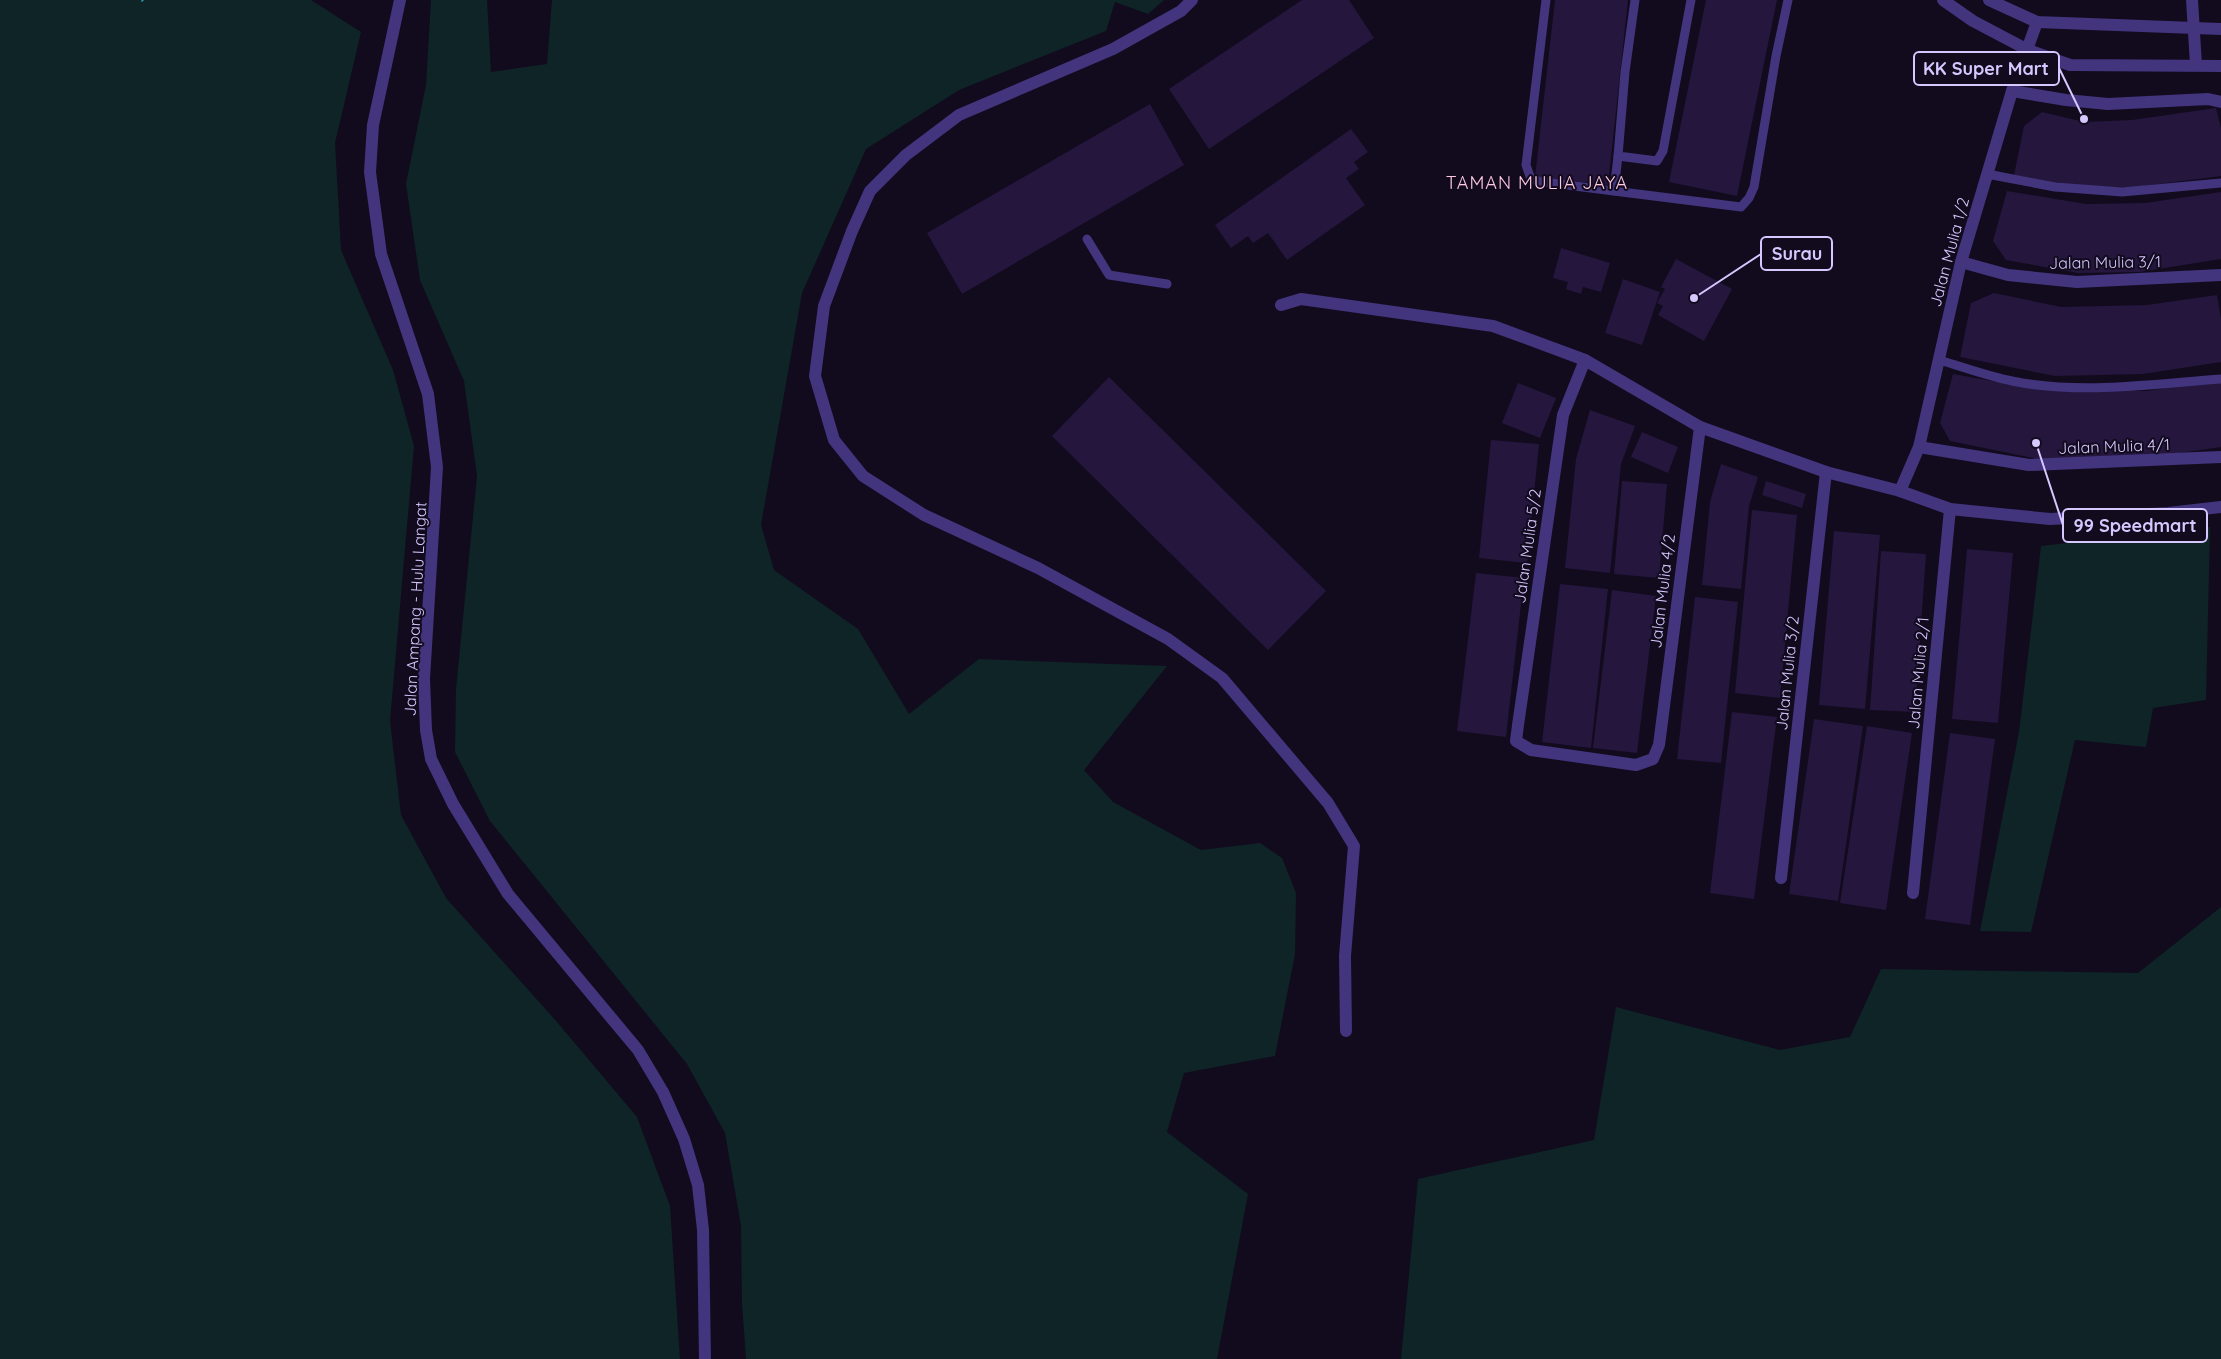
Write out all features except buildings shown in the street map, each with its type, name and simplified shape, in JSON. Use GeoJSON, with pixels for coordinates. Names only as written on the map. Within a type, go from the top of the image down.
{"type":"FeatureCollection","features":[{"type":"Feature","properties":{"kind":"street","name":"Jalan Ampang - Hulu Langat"},"geometry":{"type":"LineString","coordinates":[[400,0],[372,125],[370,172],[381,254],[409,331],[428,394],[437,467],[424,679],[426,730],[432,759],[453,804],[508,894],[638,1050],[663,1092],[684,1139],[698,1185],[703,1230],[703,1348],[705,1359]]}},
{"type":"Feature","properties":{"kind":"street"},"geometry":{"type":"LineString","coordinates":[[1192,0],[1181,11],[1113,49],[959,115],[906,155],[870,191],[852,231],[824,306],[815,376],[834,440],[863,476],[924,514],[1038,568],[1168,639],[1222,678],[1328,803],[1354,846],[1345,956],[1346,1031]]}},
{"type":"Feature","properties":{"kind":"street"},"geometry":{"type":"LineString","coordinates":[[1943,0],[1973,21],[2028,50],[2070,65],[2221,66]]}},
{"type":"Feature","properties":{"kind":"street"},"geometry":{"type":"LineString","coordinates":[[1989,0],[2037,22],[2221,29]]}},
{"type":"Feature","properties":{"kind":"street"},"geometry":{"type":"LineString","coordinates":[[2192,0],[2196,66]]}},
{"type":"Feature","properties":{"kind":"street","name":"Jalan Mulia 1/2"},"geometry":{"type":"LineString","coordinates":[[1900,491],[1919,447],[1961,262],[2012,91],[2037,22]]}},
{"type":"Feature","properties":{"kind":"street"},"geometry":{"type":"LineString","coordinates":[[2012,91],[2066,100],[2108,104],[2208,99],[2221,102]]}},
{"type":"Feature","properties":{"kind":"street","name":"Jalan Mulia 3/1"},"geometry":{"type":"LineString","coordinates":[[1961,262],[2008,274],[2077,282],[2221,275]]}},
{"type":"Feature","properties":{"kind":"street"},"geometry":{"type":"LineString","coordinates":[[1281,305],[1308,300],[1493,326],[1585,360],[1700,426],[1826,472],[1900,491],[1950,509],[2050,519],[2168,513],[2221,507]]}},
{"type":"Feature","properties":{"kind":"street","name":"Jalan Mulia 5/2"},"geometry":{"type":"LineString","coordinates":[[1585,360],[1563,415],[1516,741],[1531,750],[1636,765],[1653,759]]}},
{"type":"Feature","properties":{"kind":"street","name":"Jalan Mulia 4/2"},"geometry":{"type":"LineString","coordinates":[[1653,759],[1659,745],[1700,426]]}},
{"type":"Feature","properties":{"kind":"street","name":"Jalan Mulia 4/1"},"geometry":{"type":"LineString","coordinates":[[1919,447],[2029,466],[2221,457]]}},
{"type":"Feature","properties":{"kind":"street","name":"Jalan Mulia 3/2"},"geometry":{"type":"LineString","coordinates":[[1781,878],[1826,472]]}},
{"type":"Feature","properties":{"kind":"street","name":"Jalan Mulia 2/1"},"geometry":{"type":"LineString","coordinates":[[1913,893],[1950,509]]}},
{"type":"Feature","properties":{"kind":"lane"},"geometry":{"type":"LineString","coordinates":[[1546,0],[1526,165],[1531,179],[1614,192],[1741,207],[1749,198],[1754,187],[1776,56],[1788,0]]}},
{"type":"Feature","properties":{"kind":"lane"},"geometry":{"type":"LineString","coordinates":[[1614,192],[1625,72],[1635,0]]}},
{"type":"Feature","properties":{"kind":"lane"},"geometry":{"type":"LineString","coordinates":[[1618,156],[1657,161],[1661,158],[1691,0]]}},
{"type":"Feature","properties":{"kind":"lane"},"geometry":{"type":"LineString","coordinates":[[1987,174],[2055,187],[2122,192],[2221,183]]}},
{"type":"Feature","properties":{"kind":"lane"},"geometry":{"type":"LineString","coordinates":[[1087,239],[1109,274],[1167,284]]}},
{"type":"Feature","properties":{"kind":"lane"},"geometry":{"type":"LineString","coordinates":[[1939,360],[2012,381],[2065,387],[2116,388],[2221,379]]}},
{"type":"Feature","properties":{"kind":"green space"},"geometry":{"type":"Polygon","coordinates":[[[0,0],[311,0],[361,32],[335,143],[341,250],[393,370],[414,446],[390,721],[401,815],[446,898],[557,1022],[637,1117],[670,1206],[680,1359],[0,1359],[0,0]]]}},
{"type":"Feature","properties":{"kind":"green space"},"geometry":{"type":"Polygon","coordinates":[[[431,0],[487,0],[491,72],[547,64],[552,0],[1164,0],[1148,14],[1115,2],[1106,31],[959,90],[866,149],[802,293],[761,525],[774,570],[858,629],[909,714],[979,659],[1167,666],[1084,770],[1113,802],[1201,850],[1260,843],[1282,858],[1296,893],[1295,954],[1275,1056],[1184,1073],[1167,1132],[1248,1194],[1217,1359],[746,1359],[742,1304],[741,1226],[725,1133],[687,1064],[490,821],[455,752],[456,689],[477,476],[464,381],[420,280],[406,184],[426,85],[431,0]]]}},
{"type":"Feature","properties":{"kind":"green space"},"geometry":{"type":"Polygon","coordinates":[[[2210,527],[2206,700],[2153,708],[2146,747],[2075,740],[2031,932],[1980,931],[2019,732],[2041,546],[2210,527]]]}},
{"type":"Feature","properties":{"kind":"green space"},"geometry":{"type":"Polygon","coordinates":[[[2221,907],[2221,1359],[1401,1359],[1418,1179],[1594,1140],[1616,1007],[1780,1050],[1850,1037],[1881,969],[2138,973],[2221,907]]]}},
{"type":"Feature","properties":{"kind":"place","name":"KK Super Mart"},"geometry":{"type":"Point","coordinates":[2084,119]}},
{"type":"Feature","properties":{"kind":"place","name":"Surau"},"geometry":{"type":"Point","coordinates":[1694,298]}},
{"type":"Feature","properties":{"kind":"place","name":"99 Speedmart"},"geometry":{"type":"Point","coordinates":[2036,443]}},
{"type":"Feature","properties":{"kind":"district","name":"TAMAN MULIA JAYA"},"geometry":{"type":"Point","coordinates":[1537,182]}}]}
